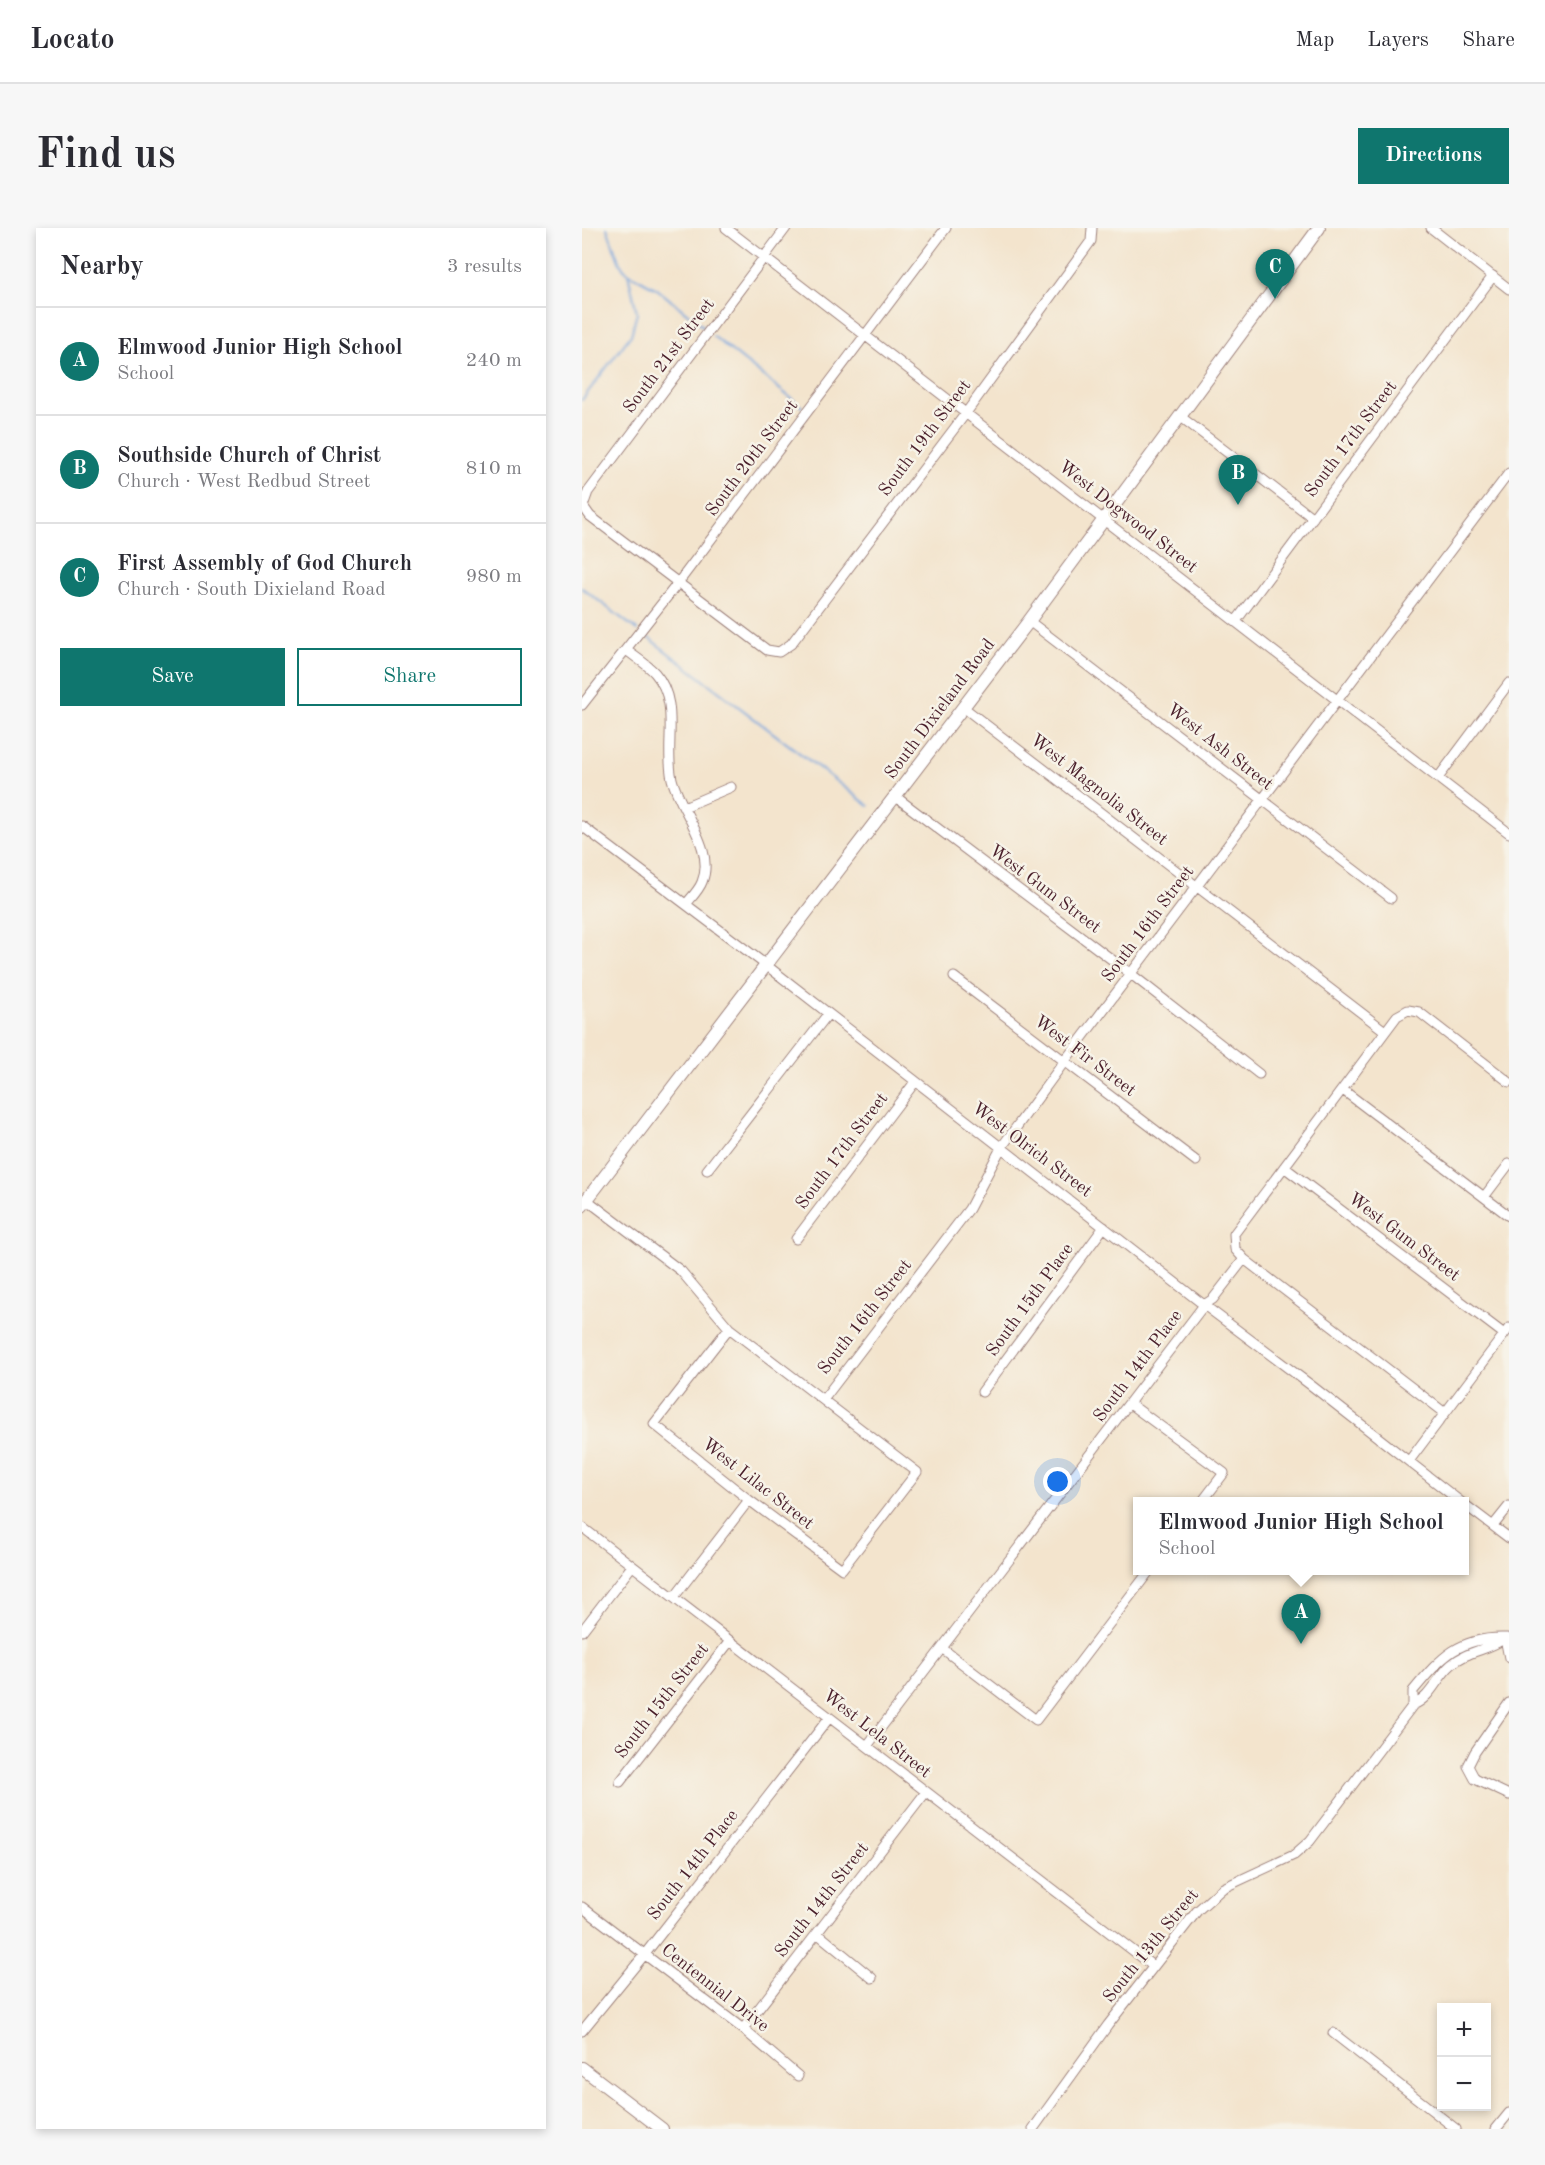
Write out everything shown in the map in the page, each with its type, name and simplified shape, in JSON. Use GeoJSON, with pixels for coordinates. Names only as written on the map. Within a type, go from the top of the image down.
{"type":"FeatureCollection","features":[{"type":"Feature","properties":{"kind":"main road","name":"South Dixieland Road"},"geometry":{"type":"LineString","coordinates":[[584,1203],[1029,621],[1319,228]]}},
{"type":"Feature","properties":{"kind":"main road"},"geometry":{"type":"LineString","coordinates":[[582,2068],[659,2128]]}},
{"type":"Feature","properties":{"kind":"street","name":"West Dogwood Street"},"geometry":{"type":"LineString","coordinates":[[726,228],[1509,833]]}},
{"type":"Feature","properties":{"kind":"street","name":"South 21st Street"},"geometry":{"type":"LineString","coordinates":[[583,506],[588,492],[786,228]]}},
{"type":"Feature","properties":{"kind":"street","name":"South 20th Street"},"geometry":{"type":"LineString","coordinates":[[582,705],[678,583],[946,228]]}},
{"type":"Feature","properties":{"kind":"street","name":"South 19th Street"},"geometry":{"type":"LineString","coordinates":[[678,583],[767,650],[779,652],[791,644],[966,412],[1091,241],[1092,228]]}},
{"type":"Feature","properties":{"kind":"street"},"geometry":{"type":"LineString","coordinates":[[1431,228],[1509,289]]}},
{"type":"Feature","properties":{"kind":"street","name":"South 17th Street"},"geometry":{"type":"LineString","coordinates":[[1236,621],[1493,276]]}},
{"type":"Feature","properties":{"kind":"street"},"geometry":{"type":"LineString","coordinates":[[1181,417],[1313,518]]}},
{"type":"Feature","properties":{"kind":"street","name":"South 16th Street"},"geometry":{"type":"LineString","coordinates":[[823,1400],[969,1209],[1002,1148],[1064,1062],[1509,473]]}},
{"type":"Feature","properties":{"kind":"street"},"geometry":{"type":"LineString","coordinates":[[583,506],[590,516],[678,583]]}},
{"type":"Feature","properties":{"kind":"street","name":"West Ash Street"},"geometry":{"type":"LineString","coordinates":[[1029,621],[1392,898]]}},
{"type":"Feature","properties":{"kind":"street"},"geometry":{"type":"LineString","coordinates":[[626,650],[654,672],[667,695],[672,780],[704,850],[706,867],[702,883],[686,904]]}},
{"type":"Feature","properties":{"kind":"street"},"geometry":{"type":"LineString","coordinates":[[1438,778],[1509,683]]}},
{"type":"Feature","properties":{"kind":"street","name":"West Magnolia Street"},"geometry":{"type":"LineString","coordinates":[[963,707],[1385,1031]]}},
{"type":"Feature","properties":{"kind":"street"},"geometry":{"type":"LineString","coordinates":[[684,807],[731,787]]}},
{"type":"Feature","properties":{"kind":"street","name":"West Gum Street"},"geometry":{"type":"LineString","coordinates":[[896,797],[1131,974],[1259,1074]]}},
{"type":"Feature","properties":{"kind":"street","name":"West Olrich Street"},"geometry":{"type":"LineString","coordinates":[[582,826],[766,965],[1455,1497]]}},
{"type":"Feature","properties":{"kind":"street","name":"West Fir Street"},"geometry":{"type":"LineString","coordinates":[[954,976],[1196,1161]]}},
{"type":"Feature","properties":{"kind":"street"},"geometry":{"type":"LineString","coordinates":[[1445,1413],[1244,1259],[1234,1249],[1234,1234],[1401,1012],[1412,1010],[1424,1015],[1509,1082]]}},
{"type":"Feature","properties":{"kind":"street"},"geometry":{"type":"LineString","coordinates":[[707,1170],[828,1014]]}},
{"type":"Feature","properties":{"kind":"street","name":"South 17th Street"},"geometry":{"type":"LineString","coordinates":[[796,1239],[915,1082]]}},
{"type":"Feature","properties":{"kind":"street"},"geometry":{"type":"LineString","coordinates":[[1343,1090],[1509,1216]]}},
{"type":"Feature","properties":{"kind":"street"},"geometry":{"type":"LineString","coordinates":[[1484,1197],[1509,1164]]}},
{"type":"Feature","properties":{"kind":"street","name":"West Gum Street"},"geometry":{"type":"LineString","coordinates":[[1284,1167],[1507,1331]]}},
{"type":"Feature","properties":{"kind":"street"},"geometry":{"type":"LineString","coordinates":[[584,1203],[681,1271],[729,1328],[823,1400]]}},
{"type":"Feature","properties":{"kind":"street","name":"South 15th Place"},"geometry":{"type":"LineString","coordinates":[[982,1392],[1104,1227]]}},
{"type":"Feature","properties":{"kind":"street","name":"South 14th Place"},"geometry":{"type":"LineString","coordinates":[[867,1746],[1204,1305],[1213,1299],[1244,1259]]}},
{"type":"Feature","properties":{"kind":"street","name":"West Lilac Street"},"geometry":{"type":"LineString","coordinates":[[729,1328],[654,1424],[749,1500],[842,1569],[917,1472],[823,1400]]}},
{"type":"Feature","properties":{"kind":"street"},"geometry":{"type":"LineString","coordinates":[[1409,1461],[1507,1331]]}},
{"type":"Feature","properties":{"kind":"street"},"geometry":{"type":"LineString","coordinates":[[1130,1404],[1224,1473],[1206,1497]]}},
{"type":"Feature","properties":{"kind":"street"},"geometry":{"type":"LineString","coordinates":[[674,1597],[749,1500]]}},
{"type":"Feature","properties":{"kind":"street"},"geometry":{"type":"LineString","coordinates":[[1493,1526],[1509,1506]]}},
{"type":"Feature","properties":{"kind":"street","name":"West Olrich Street"},"geometry":{"type":"LineString","coordinates":[[1469,1508],[1509,1538]]}},
{"type":"Feature","properties":{"kind":"street","name":"West Lela Street"},"geometry":{"type":"LineString","coordinates":[[582,1527],[1153,1966]]}},
{"type":"Feature","properties":{"kind":"street"},"geometry":{"type":"LineString","coordinates":[[582,1631],[632,1566]]}},
{"type":"Feature","properties":{"kind":"street"},"geometry":{"type":"LineString","coordinates":[[943,1649],[1036,1720],[1146,1575]]}},
{"type":"Feature","properties":{"kind":"street","name":"South 13th Street"},"geometry":{"type":"LineString","coordinates":[[1033,2129],[1153,1966],[1209,1898],[1231,1884],[1294,1855],[1310,1841],[1413,1705],[1413,1691],[1437,1661],[1466,1643],[1491,1636],[1507,1638]]}},
{"type":"Feature","properties":{"kind":"street"},"geometry":{"type":"LineString","coordinates":[[1507,1638],[1509,1658]]}},
{"type":"Feature","properties":{"kind":"street","name":"South 15th Street"},"geometry":{"type":"LineString","coordinates":[[620,1782],[730,1641]]}},
{"type":"Feature","properties":{"kind":"street"},"geometry":{"type":"LineString","coordinates":[[1509,1703],[1468,1766],[1476,1779],[1509,1795]]}},
{"type":"Feature","properties":{"kind":"street","name":"South 14th Place"},"geometry":{"type":"LineString","coordinates":[[582,2031],[829,1718]]}},
{"type":"Feature","properties":{"kind":"street","name":"South 14th Street"},"geometry":{"type":"LineString","coordinates":[[743,2029],[926,1792]]}},
{"type":"Feature","properties":{"kind":"street","name":"Centennial Drive"},"geometry":{"type":"LineString","coordinates":[[582,1907],[743,2029],[798,2076]]}},
{"type":"Feature","properties":{"kind":"street"},"geometry":{"type":"LineString","coordinates":[[817,1933],[872,1978]]}},
{"type":"Feature","properties":{"kind":"street"},"geometry":{"type":"LineString","coordinates":[[1334,2033],[1456,2129]]}},
{"type":"Feature","properties":{"kind":"street"},"geometry":{"type":"LineString","coordinates":[[1496,2129],[1509,2113]]}},
{"type":"Feature","properties":{"kind":"waterway"},"geometry":{"type":"LineString","coordinates":[[582,400],[631,335],[637,313],[628,273],[620,264],[607,228]]}},
{"type":"Feature","properties":{"kind":"waterway"},"geometry":{"type":"LineString","coordinates":[[628,273],[657,289],[704,327]]}},
{"type":"Feature","properties":{"kind":"waterway"},"geometry":{"type":"LineString","coordinates":[[713,336],[802,407]]}},
{"type":"Feature","properties":{"kind":"waterway"},"geometry":{"type":"LineString","coordinates":[[582,588],[637,630]]}},
{"type":"Feature","properties":{"kind":"waterway"},"geometry":{"type":"LineString","coordinates":[[642,633],[869,806]]}},
{"type":"Feature","properties":{"kind":"place","name":"First Assembly of God Church"},"geometry":{"type":"Point","coordinates":[1275,299]}},
{"type":"Feature","properties":{"kind":"place","name":"Southside Church of Christ"},"geometry":{"type":"Point","coordinates":[1238,505]}},
{"type":"Feature","properties":{"kind":"place","name":"Elmwood Junior High School"},"geometry":{"type":"Point","coordinates":[1301,1644]}}]}
